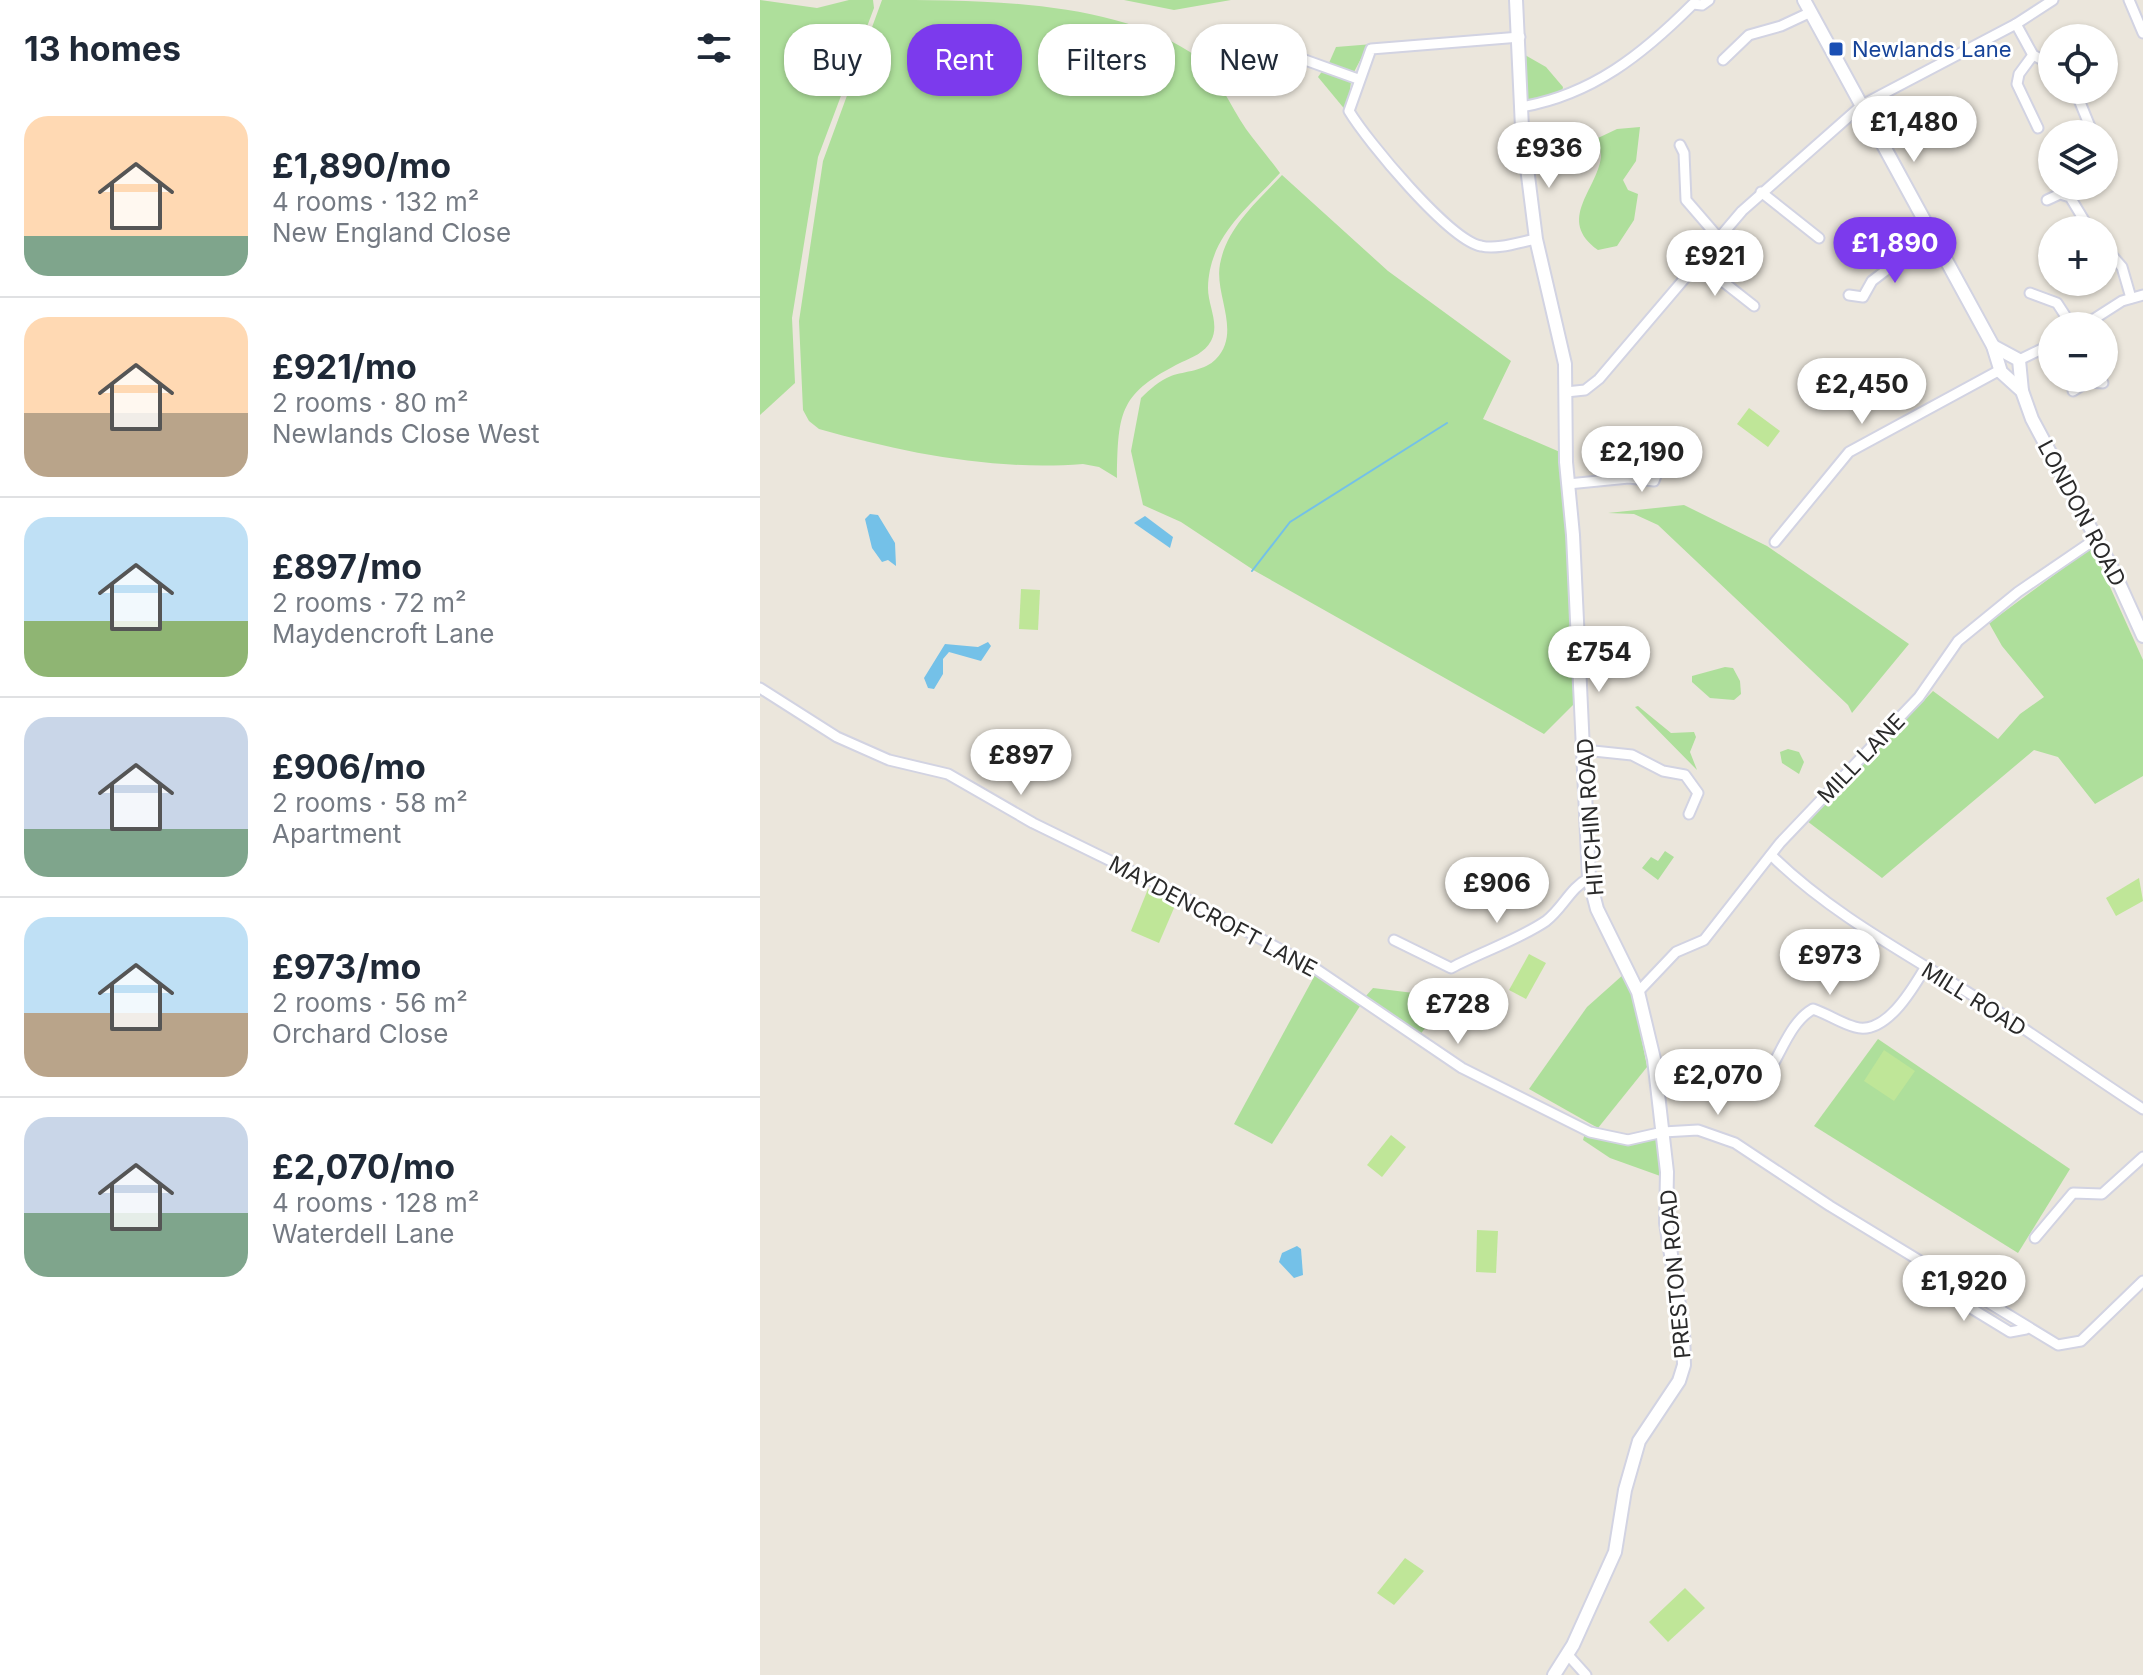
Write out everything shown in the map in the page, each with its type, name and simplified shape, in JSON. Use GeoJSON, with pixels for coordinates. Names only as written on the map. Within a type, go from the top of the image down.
{"type":"FeatureCollection","features":[{"type":"Feature","properties":{"kind":"street","name":"HITCHIN ROAD"},"geometry":{"type":"LineString","coordinates":[[1516,0],[1521,107],[1536,239],[1545,290],[1564,353],[1589,878],[1597,909],[1638,992],[1654,1059],[1663,1132]]}},
{"type":"Feature","properties":{"kind":"street"},"geometry":{"type":"LineString","coordinates":[[1521,107],[1577,90],[1617,70],[1650,47],[1693,2],[1702,5],[1709,0]]}},
{"type":"Feature","properties":{"kind":"street"},"geometry":{"type":"LineString","coordinates":[[1566,392],[1585,390],[1599,379],[1718,237],[1761,192],[1862,105],[2016,24],[2053,0]]}},
{"type":"Feature","properties":{"kind":"street"},"geometry":{"type":"LineString","coordinates":[[2129,0],[2143,33]]}},
{"type":"Feature","properties":{"kind":"street"},"geometry":{"type":"LineString","coordinates":[[1723,60],[1749,35],[1781,26],[1808,6]]}},
{"type":"Feature","properties":{"kind":"street","name":"LONDON ROAD"},"geometry":{"type":"LineString","coordinates":[[1808,6],[1993,346],[2010,366],[2038,432],[2097,538],[2143,636]]}},
{"type":"Feature","properties":{"kind":"street"},"geometry":{"type":"LineString","coordinates":[[2016,24],[2033,55],[2038,58]]}},
{"type":"Feature","properties":{"kind":"street"},"geometry":{"type":"LineString","coordinates":[[1520,37],[1374,48],[1367,53],[1349,104],[1351,114],[1432,213],[1480,246],[1536,239]]}},
{"type":"Feature","properties":{"kind":"street"},"geometry":{"type":"LineString","coordinates":[[2033,55],[2019,74],[2017,84],[2038,128]]}},
{"type":"Feature","properties":{"kind":"street"},"geometry":{"type":"LineString","coordinates":[[1307,61],[1358,79]]}},
{"type":"Feature","properties":{"kind":"street"},"geometry":{"type":"LineString","coordinates":[[1680,145],[1684,153],[1686,200],[1718,237]]}},
{"type":"Feature","properties":{"kind":"street"},"geometry":{"type":"LineString","coordinates":[[1761,192],[1819,238]]}},
{"type":"Feature","properties":{"kind":"street"},"geometry":{"type":"LineString","coordinates":[[1849,295],[1863,297],[1872,281],[1932,235]]}},
{"type":"Feature","properties":{"kind":"street"},"geometry":{"type":"LineString","coordinates":[[1698,262],[1754,306]]}},
{"type":"Feature","properties":{"kind":"street"},"geometry":{"type":"LineString","coordinates":[[2118,262],[2131,298]]}},
{"type":"Feature","properties":{"kind":"street"},"geometry":{"type":"LineString","coordinates":[[2030,293],[2057,303],[2063,312]]}},
{"type":"Feature","properties":{"kind":"street"},"geometry":{"type":"LineString","coordinates":[[2107,312],[2131,298],[2143,295]]}},
{"type":"Feature","properties":{"kind":"street"},"geometry":{"type":"LineString","coordinates":[[1775,542],[1849,452],[2038,351]]}},
{"type":"Feature","properties":{"kind":"street"},"geometry":{"type":"LineString","coordinates":[[1568,484],[1629,478],[1654,481],[1660,450]]}},
{"type":"Feature","properties":{"kind":"street","name":"MILL LANE"},"geometry":{"type":"LineString","coordinates":[[1638,992],[1676,952],[1704,940],[1771,855],[1911,707],[1958,641],[2018,592],[2097,538]]}},
{"type":"Feature","properties":{"kind":"street","name":"MAYDENCROFT LANE"},"geometry":{"type":"LineString","coordinates":[[760,688],[837,737],[889,760],[948,774],[1033,823],[1313,967],[1462,1068],[1576,1126],[1628,1140],[1663,1132],[1698,1130],[1735,1143],[1941,1274],[1938,1288],[2010,1332],[2026,1329],[2058,1345],[2071,1345],[2081,1341],[2143,1281]]}},
{"type":"Feature","properties":{"kind":"street"},"geometry":{"type":"LineString","coordinates":[[1584,750],[1632,755],[1663,771],[1685,775],[1698,793],[1689,814]]}},
{"type":"Feature","properties":{"kind":"street","name":"MILL ROAD"},"geometry":{"type":"LineString","coordinates":[[1771,855],[1790,874],[1925,968],[1989,1006],[2143,1109]]}},
{"type":"Feature","properties":{"kind":"street"},"geometry":{"type":"LineString","coordinates":[[1394,940],[1451,968],[1530,931],[1565,903],[1576,884],[1589,878]]}},
{"type":"Feature","properties":{"kind":"street"},"geometry":{"type":"LineString","coordinates":[[1771,1068],[1798,1019],[1808,1012],[1813,1009],[1858,1029],[1871,1028],[1890,1014],[1925,968]]}},
{"type":"Feature","properties":{"kind":"street","name":"PRESTON ROAD"},"geometry":{"type":"LineString","coordinates":[[1554,1675],[1568,1655],[1615,1552],[1625,1490],[1639,1441],[1679,1381],[1684,1365],[1683,1330],[1666,1223],[1667,1172],[1663,1132]]}},
{"type":"Feature","properties":{"kind":"street"},"geometry":{"type":"LineString","coordinates":[[2035,1238],[2071,1200],[2073,1193],[2102,1194],[2143,1157]]}},
{"type":"Feature","properties":{"kind":"street"},"geometry":{"type":"LineString","coordinates":[[1568,1655],[1586,1675]]}},
{"type":"Feature","properties":{"kind":"green space"},"geometry":{"type":"Polygon","coordinates":[[[760,0],[817,8],[849,0],[873,0],[874,8],[868,24],[784,24],[784,96],[841,96],[818,157],[792,318],[795,383],[760,415],[760,0]]]}},
{"type":"Feature","properties":{"kind":"green space"},"geometry":{"type":"Polygon","coordinates":[[[882,0],[964,1],[1049,7],[1130,24],[1038,24],[1038,96],[1175,96],[1175,44],[1191,53],[1191,96],[1226,96],[1246,129],[1280,173],[1232,224],[1215,253],[1208,288],[1214,322],[1211,341],[1198,354],[1146,384],[1134,394],[1127,406],[1119,436],[1117,478],[1099,467],[1083,464],[1016,465],[950,458],[884,446],[819,429],[809,421],[803,410],[799,321],[823,161],[847,96],[891,96],[891,24],[873,24],[882,0]]]}},
{"type":"Feature","properties":{"kind":"green space"},"geometry":{"type":"Polygon","coordinates":[[[1124,0],[1231,0],[1174,10],[1124,0]]]}},
{"type":"Feature","properties":{"kind":"green space"},"geometry":{"type":"Polygon","coordinates":[[[1373,44],[1366,49],[1354,72],[1329,63],[1336,47],[1373,44]]]}},
{"type":"Feature","properties":{"kind":"green space"},"geometry":{"type":"Polygon","coordinates":[[[1525,55],[1546,67],[1563,87],[1562,92],[1532,102],[1526,98],[1525,55]]]}},
{"type":"Feature","properties":{"kind":"green space"},"geometry":{"type":"Polygon","coordinates":[[[1323,70],[1351,82],[1347,112],[1318,77],[1323,70]]]}},
{"type":"Feature","properties":{"kind":"green space"},"geometry":{"type":"Polygon","coordinates":[[[1640,127],[1636,161],[1623,180],[1628,190],[1638,194],[1634,220],[1617,246],[1598,250],[1586,239],[1579,216],[1601,157],[1598,138],[1617,129],[1640,127]]]}},
{"type":"Feature","properties":{"kind":"green space"},"geometry":{"type":"Polygon","coordinates":[[[1282,175],[1388,271],[1511,361],[1483,419],[1560,452],[1570,532],[1579,699],[1544,734],[1255,571],[1181,522],[1143,505],[1131,451],[1141,398],[1167,378],[1211,363],[1223,348],[1227,325],[1219,276],[1224,251],[1244,216],[1282,175]]]}},
{"type":"Feature","properties":{"kind":"green space"},"geometry":{"type":"Polygon","coordinates":[[[1749,408],[1780,431],[1768,447],[1737,424],[1749,408]]]}},
{"type":"Feature","properties":{"kind":"green space"},"geometry":{"type":"Polygon","coordinates":[[[1684,505],[1767,546],[1909,644],[1852,713],[1848,705],[1658,525],[1634,514],[1608,513],[1684,505]]]}},
{"type":"Feature","properties":{"kind":"green space"},"geometry":{"type":"Polygon","coordinates":[[[2092,547],[2143,660],[2143,776],[2095,804],[2058,757],[2034,750],[1882,878],[1807,821],[1933,691],[1998,739],[2020,714],[2044,697],[2002,646],[1989,623],[2092,547]]]}},
{"type":"Feature","properties":{"kind":"green space"},"geometry":{"type":"Polygon","coordinates":[[[1021,589],[1040,590],[1038,630],[1019,629],[1021,589]]]}},
{"type":"Feature","properties":{"kind":"green space"},"geometry":{"type":"Polygon","coordinates":[[[1725,667],[1733,668],[1740,681],[1741,694],[1734,700],[1710,698],[1692,682],[1692,676],[1725,667]]]}},
{"type":"Feature","properties":{"kind":"green space"},"geometry":{"type":"Polygon","coordinates":[[[1638,706],[1671,733],[1694,732],[1696,737],[1690,752],[1697,770],[1635,707],[1638,706]]]}},
{"type":"Feature","properties":{"kind":"green space"},"geometry":{"type":"Polygon","coordinates":[[[1788,749],[1799,752],[1804,762],[1799,774],[1782,763],[1780,752],[1788,749]]]}},
{"type":"Feature","properties":{"kind":"green space"},"geometry":{"type":"Polygon","coordinates":[[[1665,851],[1674,857],[1658,880],[1642,868],[1651,857],[1658,861],[1665,851]]]}},
{"type":"Feature","properties":{"kind":"green space"},"geometry":{"type":"Polygon","coordinates":[[[2139,878],[2143,901],[2116,916],[2106,898],[2139,878]]]}},
{"type":"Feature","properties":{"kind":"green space"},"geometry":{"type":"Polygon","coordinates":[[[1148,889],[1177,901],[1159,943],[1131,931],[1148,889]]]}},
{"type":"Feature","properties":{"kind":"green space"},"geometry":{"type":"Polygon","coordinates":[[[1529,954],[1546,963],[1526,999],[1509,990],[1529,954]]]}},
{"type":"Feature","properties":{"kind":"green space"},"geometry":{"type":"Polygon","coordinates":[[[1624,974],[1633,994],[1647,1067],[1598,1128],[1529,1089],[1587,1007],[1624,974]]]}},
{"type":"Feature","properties":{"kind":"green space"},"geometry":{"type":"Polygon","coordinates":[[[1315,975],[1360,1006],[1272,1144],[1234,1124],[1315,975]]]}},
{"type":"Feature","properties":{"kind":"green space"},"geometry":{"type":"Polygon","coordinates":[[[1373,988],[1430,995],[1448,1002],[1452,1010],[1441,1026],[1426,1027],[1419,1036],[1365,997],[1373,988]]]}},
{"type":"Feature","properties":{"kind":"green space"},"geometry":{"type":"Polygon","coordinates":[[[1878,1039],[2070,1169],[2018,1253],[1814,1126],[1878,1039]]]}},
{"type":"Feature","properties":{"kind":"green space"},"geometry":{"type":"Polygon","coordinates":[[[1884,1050],[1915,1071],[1894,1101],[1864,1081],[1884,1050]]]}},
{"type":"Feature","properties":{"kind":"green space"},"geometry":{"type":"Polygon","coordinates":[[[1585,1133],[1616,1141],[1659,1136],[1663,1177],[1610,1158],[1583,1140],[1585,1133]]]}},
{"type":"Feature","properties":{"kind":"green space"},"geometry":{"type":"Polygon","coordinates":[[[1391,1135],[1406,1147],[1382,1177],[1367,1165],[1391,1135]]]}},
{"type":"Feature","properties":{"kind":"green space"},"geometry":{"type":"Polygon","coordinates":[[[1477,1230],[1498,1231],[1496,1273],[1476,1272],[1477,1230]]]}},
{"type":"Feature","properties":{"kind":"green space"},"geometry":{"type":"Polygon","coordinates":[[[1405,1558],[1424,1571],[1394,1605],[1377,1593],[1405,1558]]]}},
{"type":"Feature","properties":{"kind":"green space"},"geometry":{"type":"Polygon","coordinates":[[[1685,1588],[1705,1608],[1668,1642],[1649,1622],[1685,1588]]]}},
{"type":"Feature","properties":{"kind":"water"},"geometry":{"type":"Polygon","coordinates":[[[870,514],[878,515],[895,543],[896,566],[888,560],[882,562],[872,548],[865,519],[870,514]]]}},
{"type":"Feature","properties":{"kind":"water"},"geometry":{"type":"Polygon","coordinates":[[[1145,516],[1173,537],[1170,548],[1134,523],[1145,516]]]}},
{"type":"Feature","properties":{"kind":"water"},"geometry":{"type":"Polygon","coordinates":[[[988,642],[991,646],[981,661],[949,652],[943,659],[943,674],[934,689],[928,688],[924,678],[945,644],[978,647],[988,642]]]}},
{"type":"Feature","properties":{"kind":"water"},"geometry":{"type":"Polygon","coordinates":[[[1297,1246],[1301,1249],[1303,1275],[1294,1278],[1279,1262],[1282,1253],[1297,1246]]]}},
{"type":"Feature","properties":{"kind":"waterway"},"geometry":{"type":"LineString","coordinates":[[1252,571],[1290,522],[1447,423]]}},
{"type":"Feature","properties":{"kind":"place","name":"Newlands Lane"},"geometry":{"type":"Point","coordinates":[1836,49]}}]}
